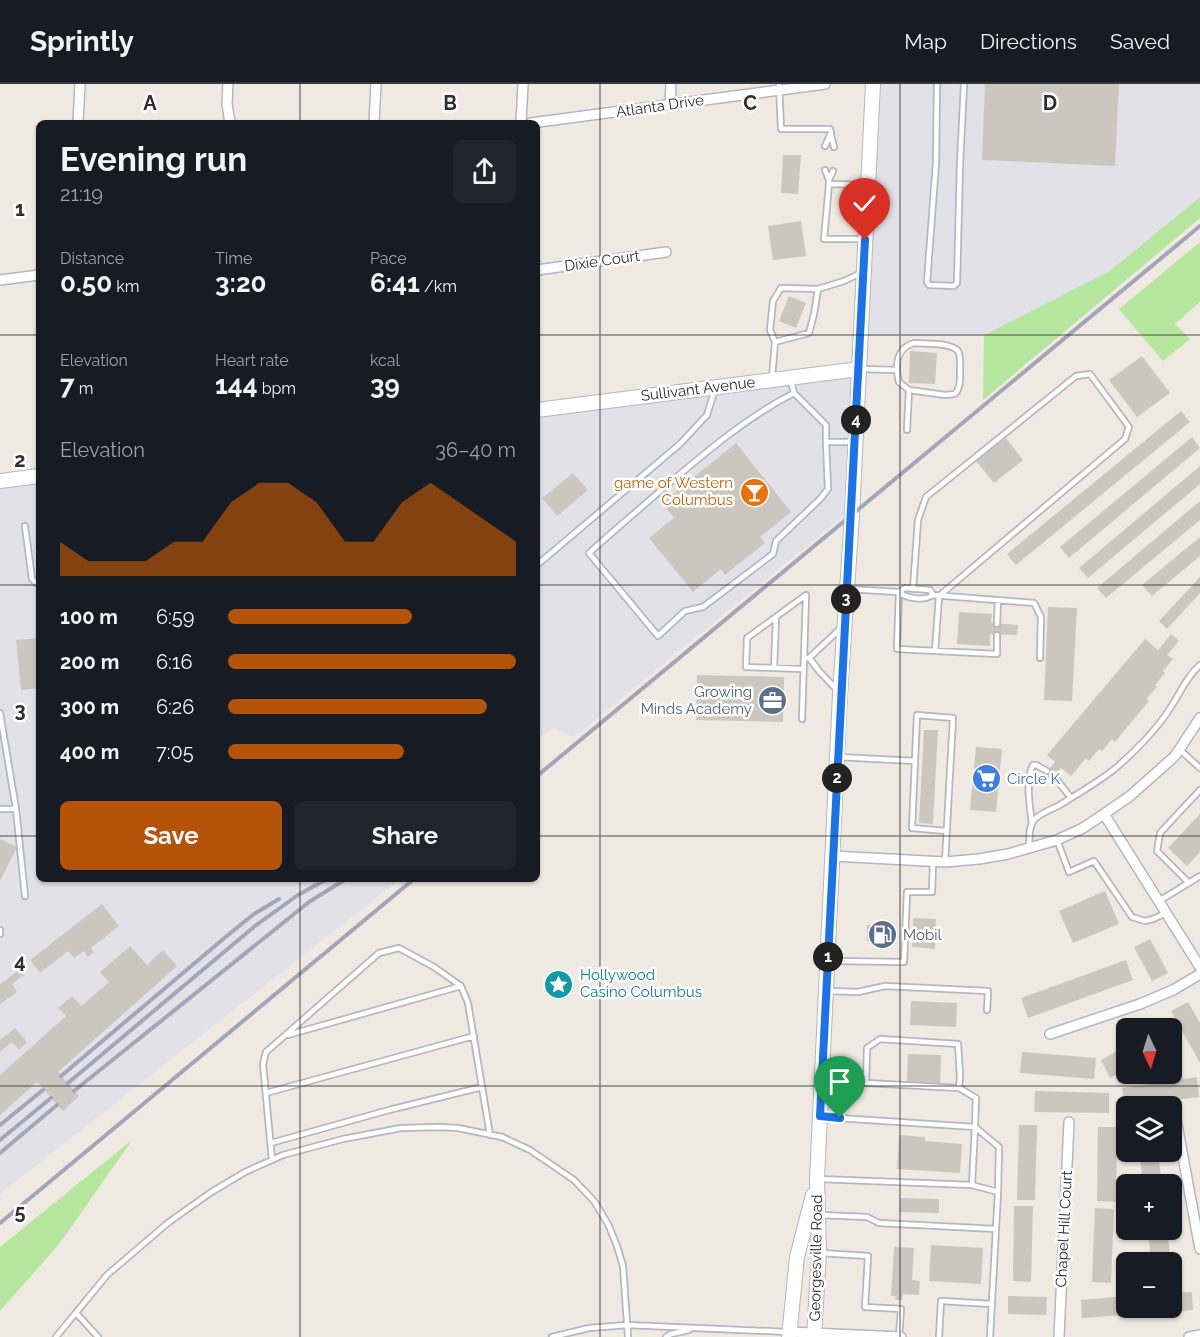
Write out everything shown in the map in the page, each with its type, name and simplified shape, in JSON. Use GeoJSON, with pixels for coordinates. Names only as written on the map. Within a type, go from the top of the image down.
{"type":"FeatureCollection","features":[{"type":"Feature","properties":{"kind":"main road","name":"Georgesville Road"},"geometry":{"type":"LineString","coordinates":[[814,1335],[819,1253],[817,1179],[840,694],[873,84]]}},
{"type":"Feature","properties":{"kind":"main road","name":"Sullivant Avenue"},"geometry":{"type":"LineString","coordinates":[[540,410],[859,369]]}},
{"type":"Feature","properties":{"kind":"main road"},"geometry":{"type":"LineString","coordinates":[[0,481],[36,476]]}},
{"type":"Feature","properties":{"kind":"main road","name":"Georgesville Road"},"geometry":{"type":"LineString","coordinates":[[789,1334],[797,1257],[817,1179]]}},
{"type":"Feature","properties":{"kind":"street"},"geometry":{"type":"LineString","coordinates":[[78,120],[80,84]]}},
{"type":"Feature","properties":{"kind":"street"},"geometry":{"type":"LineString","coordinates":[[228,84],[227,104],[230,120]]}},
{"type":"Feature","properties":{"kind":"street"},"geometry":{"type":"LineString","coordinates":[[374,120],[376,84]]}},
{"type":"Feature","properties":{"kind":"street"},"geometry":{"type":"LineString","coordinates":[[521,120],[523,84]]}},
{"type":"Feature","properties":{"kind":"street"},"geometry":{"type":"LineString","coordinates":[[670,104],[671,84]]}},
{"type":"Feature","properties":{"kind":"street","name":"Atlanta Drive"},"geometry":{"type":"LineString","coordinates":[[540,122],[780,87],[825,84]]}},
{"type":"Feature","properties":{"kind":"street","name":"Dixie Court"},"geometry":{"type":"LineString","coordinates":[[540,270],[666,252]]}},
{"type":"Feature","properties":{"kind":"street"},"geometry":{"type":"LineString","coordinates":[[0,280],[36,275]]}},
{"type":"Feature","properties":{"kind":"street"},"geometry":{"type":"LineString","coordinates":[[833,856],[945,862],[979,859],[1057,840],[1083,828],[1130,796],[1176,756],[1198,724]]}},
{"type":"Feature","properties":{"kind":"street"},"geometry":{"type":"LineString","coordinates":[[1104,814],[1200,968]]}},
{"type":"Feature","properties":{"kind":"street"},"geometry":{"type":"LineString","coordinates":[[1050,1034],[1140,1004],[1173,990],[1200,974]]}},
{"type":"Feature","properties":{"kind":"street","name":"Chapel Hill Court"},"geometry":{"type":"LineString","coordinates":[[1059,1337],[1069,1122]]}},
{"type":"Feature","properties":{"kind":"street"},"geometry":{"type":"LineString","coordinates":[[1182,1151],[1200,1249]]}},
{"type":"Feature","properties":{"kind":"street"},"geometry":{"type":"LineString","coordinates":[[789,1334],[900,1337]]}},
{"type":"Feature","properties":{"kind":"street"},"geometry":{"type":"LineString","coordinates":[[1189,1337],[1200,1335]]}},
{"type":"Feature","properties":{"kind":"lane"},"geometry":{"type":"LineString","coordinates":[[936,84],[936,163],[927,282],[929,285],[954,286],[957,283],[964,84]]}},
{"type":"Feature","properties":{"kind":"lane"},"geometry":{"type":"LineString","coordinates":[[780,87],[781,129],[831,129],[834,147]]}},
{"type":"Feature","properties":{"kind":"lane"},"geometry":{"type":"LineString","coordinates":[[825,146],[831,133]]}},
{"type":"Feature","properties":{"kind":"lane"},"geometry":{"type":"LineString","coordinates":[[825,170],[829,182]]}},
{"type":"Feature","properties":{"kind":"lane"},"geometry":{"type":"LineString","coordinates":[[833,171],[829,182],[824,239],[865,240]]}},
{"type":"Feature","properties":{"kind":"lane"},"geometry":{"type":"LineString","coordinates":[[829,182],[868,186]]}},
{"type":"Feature","properties":{"kind":"lane"},"geometry":{"type":"LineString","coordinates":[[772,379],[775,342],[770,330],[773,301],[780,288],[818,289],[863,272]]}},
{"type":"Feature","properties":{"kind":"lane"},"geometry":{"type":"LineString","coordinates":[[775,342],[809,333],[818,289]]}},
{"type":"Feature","properties":{"kind":"lane"},"geometry":{"type":"LineString","coordinates":[[914,343],[946,345],[955,348],[960,357],[960,385],[955,394],[945,395],[909,390],[899,382],[897,370],[899,356],[907,345],[914,343]]}},
{"type":"Feature","properties":{"kind":"lane"},"geometry":{"type":"LineString","coordinates":[[859,369],[897,370]]}},
{"type":"Feature","properties":{"kind":"lane"},"geometry":{"type":"LineString","coordinates":[[847,589],[899,592],[905,597],[928,598],[936,595],[1125,439],[1129,427],[1090,374],[1076,376],[926,497],[918,520],[913,589]]}},
{"type":"Feature","properties":{"kind":"lane"},"geometry":{"type":"LineString","coordinates":[[790,377],[794,393],[826,425],[828,489],[776,541],[773,554],[703,607],[685,611],[658,636],[589,552],[753,416],[794,393]]}},
{"type":"Feature","properties":{"kind":"lane"},"geometry":{"type":"LineString","coordinates":[[540,562],[680,444],[707,415],[716,386]]}},
{"type":"Feature","properties":{"kind":"lane"},"geometry":{"type":"LineString","coordinates":[[907,430],[909,390]]}},
{"type":"Feature","properties":{"kind":"lane"},"geometry":{"type":"LineString","coordinates":[[826,442],[855,442]]}},
{"type":"Feature","properties":{"kind":"lane"},"geometry":{"type":"LineString","coordinates":[[25,526],[32,579],[36,583]]}},
{"type":"Feature","properties":{"kind":"lane"},"geometry":{"type":"LineString","coordinates":[[899,592],[905,588],[930,590],[936,595],[1034,603],[1041,617],[1040,658]]}},
{"type":"Feature","properties":{"kind":"lane"},"geometry":{"type":"LineString","coordinates":[[899,592],[897,650],[996,654],[997,635]]}},
{"type":"Feature","properties":{"kind":"lane"},"geometry":{"type":"LineString","coordinates":[[802,719],[806,658],[806,595],[747,638],[746,667],[804,669]]}},
{"type":"Feature","properties":{"kind":"lane"},"geometry":{"type":"LineString","coordinates":[[935,651],[936,595]]}},
{"type":"Feature","properties":{"kind":"lane"},"geometry":{"type":"LineString","coordinates":[[997,624],[998,600]]}},
{"type":"Feature","properties":{"kind":"lane"},"geometry":{"type":"LineString","coordinates":[[774,668],[776,617]]}},
{"type":"Feature","properties":{"kind":"lane"},"geometry":{"type":"LineString","coordinates":[[806,658],[844,625]]}},
{"type":"Feature","properties":{"kind":"lane"},"geometry":{"type":"LineString","coordinates":[[806,658],[840,694]]}},
{"type":"Feature","properties":{"kind":"lane"},"geometry":{"type":"LineString","coordinates":[[1029,848],[1030,828],[1034,820],[1113,770],[1136,750],[1170,709],[1186,681],[1200,665]]}},
{"type":"Feature","properties":{"kind":"lane"},"geometry":{"type":"LineString","coordinates":[[0,713],[16,809],[25,896]]}},
{"type":"Feature","properties":{"kind":"lane"},"geometry":{"type":"LineString","coordinates":[[945,862],[947,831],[953,718],[917,715],[912,828],[947,831]]}},
{"type":"Feature","properties":{"kind":"lane"},"geometry":{"type":"LineString","coordinates":[[1180,750],[1200,768]]}},
{"type":"Feature","properties":{"kind":"lane"},"geometry":{"type":"LineString","coordinates":[[838,757],[915,761]]}},
{"type":"Feature","properties":{"kind":"lane"},"geometry":{"type":"LineString","coordinates":[[1032,825],[1029,796],[1030,770],[1033,765],[1036,765],[1047,771]]}},
{"type":"Feature","properties":{"kind":"lane"},"geometry":{"type":"LineString","coordinates":[[1054,776],[1071,798]]}},
{"type":"Feature","properties":{"kind":"lane"},"geometry":{"type":"LineString","coordinates":[[1189,883],[1157,850],[1160,833],[1200,790]]}},
{"type":"Feature","properties":{"kind":"lane"},"geometry":{"type":"LineString","coordinates":[[0,809],[16,809]]}},
{"type":"Feature","properties":{"kind":"lane"},"geometry":{"type":"LineString","coordinates":[[1057,840],[1069,872],[1094,861],[1132,917],[1145,921],[1153,920],[1166,913]]}},
{"type":"Feature","properties":{"kind":"lane"},"geometry":{"type":"LineString","coordinates":[[828,960],[904,962],[907,892],[932,892],[933,862]]}},
{"type":"Feature","properties":{"kind":"lane"},"geometry":{"type":"LineString","coordinates":[[1159,902],[1200,876]]}},
{"type":"Feature","properties":{"kind":"lane"},"geometry":{"type":"LineString","coordinates":[[272,1160],[263,1064],[266,1052],[379,952],[399,948],[434,966],[461,986],[468,1003],[490,1135]]}},
{"type":"Feature","properties":{"kind":"lane"},"geometry":{"type":"LineString","coordinates":[[285,1035],[461,986]]}},
{"type":"Feature","properties":{"kind":"lane"},"geometry":{"type":"LineString","coordinates":[[826,991],[858,992],[885,986],[988,991],[987,1010]]}},
{"type":"Feature","properties":{"kind":"lane"},"geometry":{"type":"LineString","coordinates":[[266,1093],[474,1036]]}},
{"type":"Feature","properties":{"kind":"lane"},"geometry":{"type":"LineString","coordinates":[[867,1083],[867,1048],[880,1039],[958,1044],[959,1088]]}},
{"type":"Feature","properties":{"kind":"lane"},"geometry":{"type":"LineString","coordinates":[[822,1078],[959,1088],[976,1098],[972,1185]]}},
{"type":"Feature","properties":{"kind":"lane"},"geometry":{"type":"LineString","coordinates":[[271,1143],[482,1087]]}},
{"type":"Feature","properties":{"kind":"lane"},"geometry":{"type":"LineString","coordinates":[[820,1116],[975,1127],[999,1147],[990,1337]]}},
{"type":"Feature","properties":{"kind":"lane"},"geometry":{"type":"LineString","coordinates":[[56,1337],[107,1275],[169,1222],[245,1172],[283,1155],[343,1139],[401,1128],[440,1127],[458,1128],[502,1137],[530,1150],[574,1180],[594,1201],[608,1224],[623,1266],[628,1337]]}},
{"type":"Feature","properties":{"kind":"lane"},"geometry":{"type":"LineString","coordinates":[[817,1179],[972,1185],[998,1192]]}},
{"type":"Feature","properties":{"kind":"lane"},"geometry":{"type":"LineString","coordinates":[[818,1215],[867,1217],[879,1223],[996,1229]]}},
{"type":"Feature","properties":{"kind":"lane"},"geometry":{"type":"LineString","coordinates":[[819,1253],[867,1256],[864,1307],[901,1310],[900,1337]]}},
{"type":"Feature","properties":{"kind":"lane"},"geometry":{"type":"LineString","coordinates":[[939,1337],[941,1302],[992,1304]]}},
{"type":"Feature","properties":{"kind":"lane"},"geometry":{"type":"LineString","coordinates":[[76,1313],[98,1337]]}},
{"type":"Feature","properties":{"kind":"lane"},"geometry":{"type":"LineString","coordinates":[[552,1337],[589,1328],[627,1325],[789,1334]]}},
{"type":"Feature","properties":{"kind":"lane"},"geometry":{"type":"LineString","coordinates":[[666,1337],[698,1328]]}},
{"type":"Feature","properties":{"kind":"shaded area"},"geometry":{"type":"Polygon","coordinates":[[[877,84],[1200,84],[1200,197],[1110,271],[984,335],[863,335],[877,84]]]}},
{"type":"Feature","properties":{"kind":"shaded area"},"geometry":{"type":"Polygon","coordinates":[[[856,371],[851,510],[574,737],[554,728],[540,737],[540,414],[856,371]]]}},
{"type":"Feature","properties":{"kind":"shaded area"},"geometry":{"type":"Polygon","coordinates":[[[36,480],[36,882],[396,882],[0,1194],[0,486],[36,480]]]}},
{"type":"Feature","properties":{"kind":"green space"},"geometry":{"type":"Polygon","coordinates":[[[1200,197],[1200,218],[983,400],[984,335],[1110,271],[1200,197]]]}},
{"type":"Feature","properties":{"kind":"green space"},"geometry":{"type":"Polygon","coordinates":[[[1200,242],[1200,302],[1175,324],[1190,339],[1163,361],[1119,309],[1200,242]]]}},
{"type":"Feature","properties":{"kind":"green space"},"geometry":{"type":"Polygon","coordinates":[[[132,1140],[60,1243],[0,1311],[0,1247],[132,1140]]]}},
{"type":"Feature","properties":{"kind":"building"},"geometry":{"type":"Polygon","coordinates":[[[985,84],[1119,84],[1115,166],[982,160],[985,84]]]}},
{"type":"Feature","properties":{"kind":"building"},"geometry":{"type":"Polygon","coordinates":[[[783,155],[801,155],[798,194],[781,193],[783,155]]]}},
{"type":"Feature","properties":{"kind":"building"},"geometry":{"type":"Polygon","coordinates":[[[801,221],[806,256],[773,260],[768,226],[801,221]]]}},
{"type":"Feature","properties":{"kind":"building"},"geometry":{"type":"Polygon","coordinates":[[[789,296],[806,303],[796,328],[779,321],[789,296]]]}},
{"type":"Feature","properties":{"kind":"building"},"geometry":{"type":"Polygon","coordinates":[[[910,351],[937,353],[935,384],[909,383],[910,351]]]}},
{"type":"Feature","properties":{"kind":"building"},"geometry":{"type":"Polygon","coordinates":[[[1142,356],[1170,393],[1137,417],[1109,380],[1142,356]]]}},
{"type":"Feature","properties":{"kind":"building"},"geometry":{"type":"Polygon","coordinates":[[[1181,411],[1190,422],[1016,565],[1007,554],[1181,411]]]}},
{"type":"Feature","properties":{"kind":"building"},"geometry":{"type":"Polygon","coordinates":[[[1192,437],[1200,448],[1069,558],[1060,547],[1192,437]]]}},
{"type":"Feature","properties":{"kind":"building"},"geometry":{"type":"Polygon","coordinates":[[[1006,438],[1023,460],[994,483],[976,461],[1006,438]]]}},
{"type":"Feature","properties":{"kind":"building"},"geometry":{"type":"Polygon","coordinates":[[[736,443],[791,512],[760,537],[765,543],[725,575],[721,569],[693,592],[649,538],[674,518],[662,503],[736,443]]]}},
{"type":"Feature","properties":{"kind":"building"},"geometry":{"type":"Polygon","coordinates":[[[1200,466],[1200,484],[1088,578],[1079,568],[1200,466]]]}},
{"type":"Feature","properties":{"kind":"building"},"geometry":{"type":"Polygon","coordinates":[[[573,473],[588,490],[557,516],[542,498],[573,473]]]}},
{"type":"Feature","properties":{"kind":"building"},"geometry":{"type":"Polygon","coordinates":[[[1200,501],[1200,520],[1106,598],[1097,588],[1200,501]]]}},
{"type":"Feature","properties":{"kind":"building"},"geometry":{"type":"Polygon","coordinates":[[[1200,537],[1200,556],[1152,596],[1142,585],[1200,537]]]}},
{"type":"Feature","properties":{"kind":"building"},"geometry":{"type":"Polygon","coordinates":[[[1200,577],[1200,593],[1167,629],[1159,621],[1200,577]]]}},
{"type":"Feature","properties":{"kind":"building"},"geometry":{"type":"Polygon","coordinates":[[[1048,607],[1077,608],[1072,701],[1044,700],[1048,607]]]}},
{"type":"Feature","properties":{"kind":"building"},"geometry":{"type":"Polygon","coordinates":[[[959,612],[992,614],[991,623],[1018,625],[1017,635],[990,634],[990,646],[957,644],[959,612]]]}},
{"type":"Feature","properties":{"kind":"building"},"geometry":{"type":"Polygon","coordinates":[[[1171,634],[1179,641],[1167,655],[1173,659],[1155,685],[1157,687],[1146,699],[1149,701],[1115,742],[1112,739],[1089,761],[1086,758],[1071,776],[1061,768],[1050,781],[1043,776],[1055,762],[1047,755],[1145,639],[1158,650],[1171,634]]]}},
{"type":"Feature","properties":{"kind":"building"},"geometry":{"type":"Polygon","coordinates":[[[36,638],[36,688],[21,690],[16,640],[36,638]]]}},
{"type":"Feature","properties":{"kind":"building"},"geometry":{"type":"Polygon","coordinates":[[[697,675],[784,677],[783,722],[696,720],[697,675]]]}},
{"type":"Feature","properties":{"kind":"building"},"geometry":{"type":"Polygon","coordinates":[[[924,730],[938,730],[933,824],[919,823],[924,730]]]}},
{"type":"Feature","properties":{"kind":"building","name":"Circle K"},"geometry":{"type":"Polygon","coordinates":[[[976,747],[1002,749],[996,812],[970,810],[976,747]]]}},
{"type":"Feature","properties":{"kind":"building"},"geometry":{"type":"Polygon","coordinates":[[[1200,814],[1200,852],[1187,866],[1168,848],[1200,814]]]}},
{"type":"Feature","properties":{"kind":"building"},"geometry":{"type":"Polygon","coordinates":[[[0,839],[17,847],[0,881],[0,839]]]}},
{"type":"Feature","properties":{"kind":"building"},"geometry":{"type":"Polygon","coordinates":[[[1105,891],[1119,924],[1073,943],[1059,911],[1105,891]]]}},
{"type":"Feature","properties":{"kind":"building"},"geometry":{"type":"Polygon","coordinates":[[[102,904],[119,926],[91,948],[94,952],[88,957],[84,951],[74,958],[68,951],[40,973],[30,960],[102,904]]]}},
{"type":"Feature","properties":{"kind":"building"},"geometry":{"type":"Polygon","coordinates":[[[913,918],[936,919],[935,949],[912,947],[913,918]]]}},
{"type":"Feature","properties":{"kind":"building"},"geometry":{"type":"Polygon","coordinates":[[[867,925],[894,926],[893,942],[867,941],[867,925]]]}},
{"type":"Feature","properties":{"kind":"building"},"geometry":{"type":"Polygon","coordinates":[[[1150,939],[1168,973],[1152,981],[1134,947],[1150,939]]]}},
{"type":"Feature","properties":{"kind":"building"},"geometry":{"type":"Polygon","coordinates":[[[130,946],[147,965],[163,950],[177,966],[58,1072],[79,1096],[63,1111],[37,1082],[0,1115],[0,1075],[66,1016],[58,1008],[72,996],[81,1006],[109,982],[100,972],[130,946]]]}},
{"type":"Feature","properties":{"kind":"building"},"geometry":{"type":"Polygon","coordinates":[[[1126,960],[1133,980],[1028,1018],[1021,998],[1126,960]]]}},
{"type":"Feature","properties":{"kind":"building"},"geometry":{"type":"Polygon","coordinates":[[[21,969],[25,974],[12,984],[17,992],[0,1004],[0,984],[21,969]]]}},
{"type":"Feature","properties":{"kind":"building"},"geometry":{"type":"Polygon","coordinates":[[[911,1001],[957,1003],[956,1027],[910,1025],[911,1001]]]}},
{"type":"Feature","properties":{"kind":"building"},"geometry":{"type":"Polygon","coordinates":[[[1188,1002],[1200,1023],[1200,1063],[1182,1031],[1182,1018],[1175,1018],[1171,1011],[1188,1002]]]}},
{"type":"Feature","properties":{"kind":"building"},"geometry":{"type":"Polygon","coordinates":[[[15,1028],[27,1042],[19,1050],[12,1042],[0,1052],[0,1040],[15,1028]]]}},
{"type":"Feature","properties":{"kind":"building"},"geometry":{"type":"Polygon","coordinates":[[[1022,1052],[1096,1058],[1094,1079],[1020,1073],[1022,1052]]]}},
{"type":"Feature","properties":{"kind":"building"},"geometry":{"type":"Polygon","coordinates":[[[1116,1052],[1116,1075],[1110,1078],[1101,1060],[1116,1052]]]}},
{"type":"Feature","properties":{"kind":"building"},"geometry":{"type":"Polygon","coordinates":[[[908,1054],[941,1055],[940,1083],[907,1082],[908,1054]]]}},
{"type":"Feature","properties":{"kind":"building"},"geometry":{"type":"Polygon","coordinates":[[[1197,1077],[1199,1097],[1182,1099],[1182,1096],[1123,1096],[1122,1088],[1149,1084],[1182,1084],[1182,1079],[1197,1077]]]}},
{"type":"Feature","properties":{"kind":"building"},"geometry":{"type":"Polygon","coordinates":[[[1035,1091],[1109,1093],[1109,1113],[1034,1112],[1035,1091]]]}},
{"type":"Feature","properties":{"kind":"building"},"geometry":{"type":"Polygon","coordinates":[[[1019,1125],[1037,1125],[1035,1200],[1017,1200],[1019,1125]]]}},
{"type":"Feature","properties":{"kind":"building"},"geometry":{"type":"Polygon","coordinates":[[[1098,1127],[1116,1127],[1116,1202],[1097,1201],[1098,1127]]]}},
{"type":"Feature","properties":{"kind":"building"},"geometry":{"type":"Polygon","coordinates":[[[899,1135],[925,1137],[925,1141],[962,1144],[960,1173],[897,1169],[899,1135]]]}},
{"type":"Feature","properties":{"kind":"building"},"geometry":{"type":"Polygon","coordinates":[[[1140,1162],[1159,1162],[1161,1174],[1142,1174],[1140,1162]]]}},
{"type":"Feature","properties":{"kind":"building"},"geometry":{"type":"Polygon","coordinates":[[[900,1198],[939,1199],[939,1213],[899,1212],[900,1198]]]}},
{"type":"Feature","properties":{"kind":"building"},"geometry":{"type":"Polygon","coordinates":[[[1014,1206],[1033,1206],[1031,1282],[1013,1281],[1014,1206]]]}},
{"type":"Feature","properties":{"kind":"building"},"geometry":{"type":"Polygon","coordinates":[[[1095,1208],[1114,1209],[1111,1283],[1092,1282],[1095,1208]]]}},
{"type":"Feature","properties":{"kind":"building"},"geometry":{"type":"Polygon","coordinates":[[[1149,1240],[1168,1240],[1170,1252],[1150,1252],[1149,1240]]]}},
{"type":"Feature","properties":{"kind":"building"},"geometry":{"type":"Polygon","coordinates":[[[931,1245],[983,1248],[981,1284],[929,1281],[931,1245]]]}},
{"type":"Feature","properties":{"kind":"building"},"geometry":{"type":"Polygon","coordinates":[[[894,1247],[914,1248],[912,1280],[920,1281],[919,1295],[903,1294],[902,1300],[895,1300],[896,1296],[891,1296],[894,1247]]]}},
{"type":"Feature","properties":{"kind":"building"},"geometry":{"type":"Polygon","coordinates":[[[1182,1292],[1192,1292],[1193,1310],[1182,1311],[1182,1292]]]}},
{"type":"Feature","properties":{"kind":"building"},"geometry":{"type":"Polygon","coordinates":[[[1008,1296],[1047,1297],[1046,1315],[1008,1314],[1008,1296]]]}},
{"type":"Feature","properties":{"kind":"building"},"geometry":{"type":"Polygon","coordinates":[[[1116,1297],[1116,1316],[1082,1318],[1081,1300],[1116,1297]]]}},
{"type":"Feature","properties":{"kind":"railway"},"geometry":{"type":"LineString","coordinates":[[540,774],[1200,226]]}},
{"type":"Feature","properties":{"kind":"railway"},"geometry":{"type":"LineString","coordinates":[[68,1083],[255,926],[298,895],[322,882]]}},
{"type":"Feature","properties":{"kind":"railway"},"geometry":{"type":"LineString","coordinates":[[74,1091],[309,902],[341,882]]}},
{"type":"Feature","properties":{"kind":"railway"},"geometry":{"type":"LineString","coordinates":[[0,1223],[410,882]]}},
{"type":"Feature","properties":{"kind":"railway"},"geometry":{"type":"LineString","coordinates":[[61,1076],[228,935],[254,914],[279,899]]}},
{"type":"Feature","properties":{"kind":"railway"},"geometry":{"type":"LineString","coordinates":[[0,1125],[43,1090]]}},
{"type":"Feature","properties":{"kind":"railway"},"geometry":{"type":"LineString","coordinates":[[0,1140],[51,1098]]}},
{"type":"Feature","properties":{"kind":"railway"},"geometry":{"type":"LineString","coordinates":[[0,1153],[57,1105]]}},
{"type":"Feature","properties":{"kind":"place","name":"game of Western Columbus"},"geometry":{"type":"Point","coordinates":[754,492]}},
{"type":"Feature","properties":{"kind":"place","name":"Growing Minds Academy"},"geometry":{"type":"Point","coordinates":[773,701]}},
{"type":"Feature","properties":{"kind":"place","name":"Circle K"},"geometry":{"type":"Point","coordinates":[986,779]}},
{"type":"Feature","properties":{"kind":"place","name":"Mobil"},"geometry":{"type":"Point","coordinates":[882,935]}},
{"type":"Feature","properties":{"kind":"place","name":"Hollywood Casino Columbus"},"geometry":{"type":"Point","coordinates":[559,984]}},
{"type":"Feature","properties":{"kind":"route"},"geometry":{"type":"LineString","coordinates":[[840,1118],[820,1116],[865,240]]}}]}
